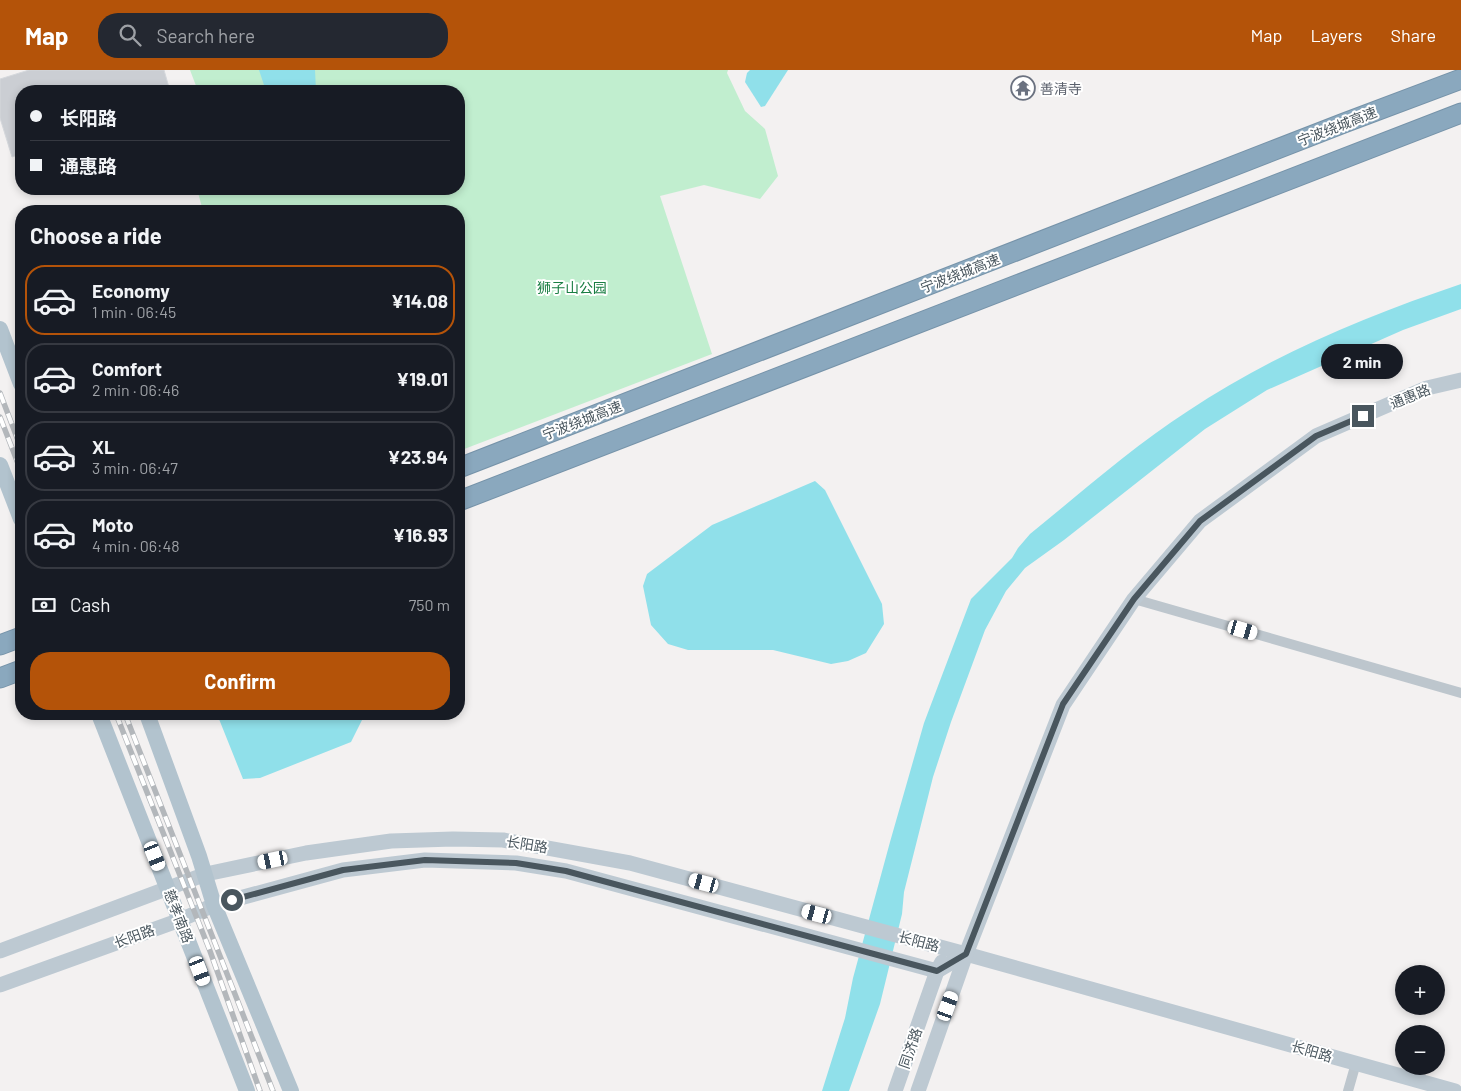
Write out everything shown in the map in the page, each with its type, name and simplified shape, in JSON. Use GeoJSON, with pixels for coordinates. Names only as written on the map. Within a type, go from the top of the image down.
{"type":"FeatureCollection","features":[{"type":"Feature","properties":{"kind":"highway","name":"宁波绕城高速"},"geometry":{"type":"LineString","coordinates":[[465,466],[1461,79]]}},
{"type":"Feature","properties":{"kind":"highway"},"geometry":{"type":"LineString","coordinates":[[465,498],[1461,113]]}},
{"type":"Feature","properties":{"kind":"highway"},"geometry":{"type":"LineString","coordinates":[[0,645],[15,639]]}},
{"type":"Feature","properties":{"kind":"highway"},"geometry":{"type":"LineString","coordinates":[[0,678],[15,672]]}},
{"type":"Feature","properties":{"kind":"main road"},"geometry":{"type":"LineString","coordinates":[[0,330],[15,369]]}},
{"type":"Feature","properties":{"kind":"main road","name":"通惠路"},"geometry":{"type":"LineString","coordinates":[[966,954],[1063,704],[1134,599],[1200,521],[1316,436],[1427,388],[1461,380]]}},
{"type":"Feature","properties":{"kind":"main road"},"geometry":{"type":"LineString","coordinates":[[0,465],[15,504]]}},
{"type":"Feature","properties":{"kind":"main road","name":"慈孝南路"},"geometry":{"type":"LineString","coordinates":[[101,720],[247,1091]]}},
{"type":"Feature","properties":{"kind":"main road"},"geometry":{"type":"LineString","coordinates":[[149,720],[206,874],[214,905],[291,1091]]}},
{"type":"Feature","properties":{"kind":"main road","name":"长阳路"},"geometry":{"type":"LineString","coordinates":[[0,951],[206,874],[306,853],[391,842],[453,839],[503,840],[630,863],[948,949],[1455,1091]]}},
{"type":"Feature","properties":{"kind":"main road","name":"长阳路"},"geometry":{"type":"LineString","coordinates":[[0,985],[180,920],[214,905],[343,870],[425,860],[516,863],[566,871],[937,971],[966,954]]}},
{"type":"Feature","properties":{"kind":"main road","name":"同济路"},"geometry":{"type":"LineString","coordinates":[[895,1091],[937,971],[948,949]]}},
{"type":"Feature","properties":{"kind":"main road","name":"同济路"},"geometry":{"type":"LineString","coordinates":[[918,1091],[966,954]]}},
{"type":"Feature","properties":{"kind":"street"},"geometry":{"type":"LineString","coordinates":[[1134,599],[1461,693]]}},
{"type":"Feature","properties":{"kind":"street"},"geometry":{"type":"LineString","coordinates":[[1348,1091],[1356,1063]]}},
{"type":"Feature","properties":{"kind":"green space","name":"狮子山公园"},"geometry":{"type":"Polygon","coordinates":[[[190,70],[728,70],[727,73],[745,111],[765,129],[778,176],[760,199],[704,185],[660,196],[712,354],[465,449],[465,205],[201,205],[199,195],[465,195],[465,85],[196,85],[190,70]]]}},
{"type":"Feature","properties":{"kind":"water"},"geometry":{"type":"Polygon","coordinates":[[[259,70],[315,70],[316,85],[264,85],[259,70]]]}},
{"type":"Feature","properties":{"kind":"water"},"geometry":{"type":"Polygon","coordinates":[[[750,70],[788,70],[765,106],[761,107],[745,82],[747,73],[750,70]]]}},
{"type":"Feature","properties":{"kind":"water"},"geometry":{"type":"Polygon","coordinates":[[[1461,284],[1461,309],[1403,330],[1267,390],[1205,429],[1064,540],[1025,568],[1006,591],[985,630],[933,777],[904,892],[902,914],[880,1004],[849,1091],[822,1091],[845,1018],[853,978],[924,723],[971,599],[1012,558],[1030,534],[1127,455],[1188,411],[1253,372],[1320,338],[1390,309],[1461,284]]]}},
{"type":"Feature","properties":{"kind":"water"},"geometry":{"type":"Polygon","coordinates":[[[815,481],[825,490],[882,604],[884,624],[866,653],[848,661],[831,664],[773,650],[688,650],[668,644],[651,625],[643,586],[647,574],[712,525],[815,481]]]}},
{"type":"Feature","properties":{"kind":"water"},"geometry":{"type":"Polygon","coordinates":[[[219,720],[362,720],[351,742],[260,778],[243,779],[219,720]]]}},
{"type":"Feature","properties":{"kind":"building"},"geometry":{"type":"Polygon","coordinates":[[[29,70],[164,70],[168,85],[15,85],[15,156],[12,157],[0,118],[0,79],[29,70]]]}},
{"type":"Feature","properties":{"kind":"railway"},"geometry":{"type":"LineString","coordinates":[[0,393],[15,432]]}},
{"type":"Feature","properties":{"kind":"railway"},"geometry":{"type":"LineString","coordinates":[[0,417],[15,456]]}},
{"type":"Feature","properties":{"kind":"railway"},"geometry":{"type":"LineString","coordinates":[[118,720],[210,951],[260,1091]]}},
{"type":"Feature","properties":{"kind":"railway"},"geometry":{"type":"LineString","coordinates":[[127,720],[273,1091]]}},
{"type":"Feature","properties":{"kind":"place","name":"善清寺"},"geometry":{"type":"Point","coordinates":[1023,88]}},
{"type":"Feature","properties":{"kind":"route"},"geometry":{"type":"LineString","coordinates":[[232,900],[343,870],[425,860],[516,863],[566,871],[937,971],[966,954],[1063,704],[1134,599],[1200,521],[1316,436],[1363,416]]}}]}
